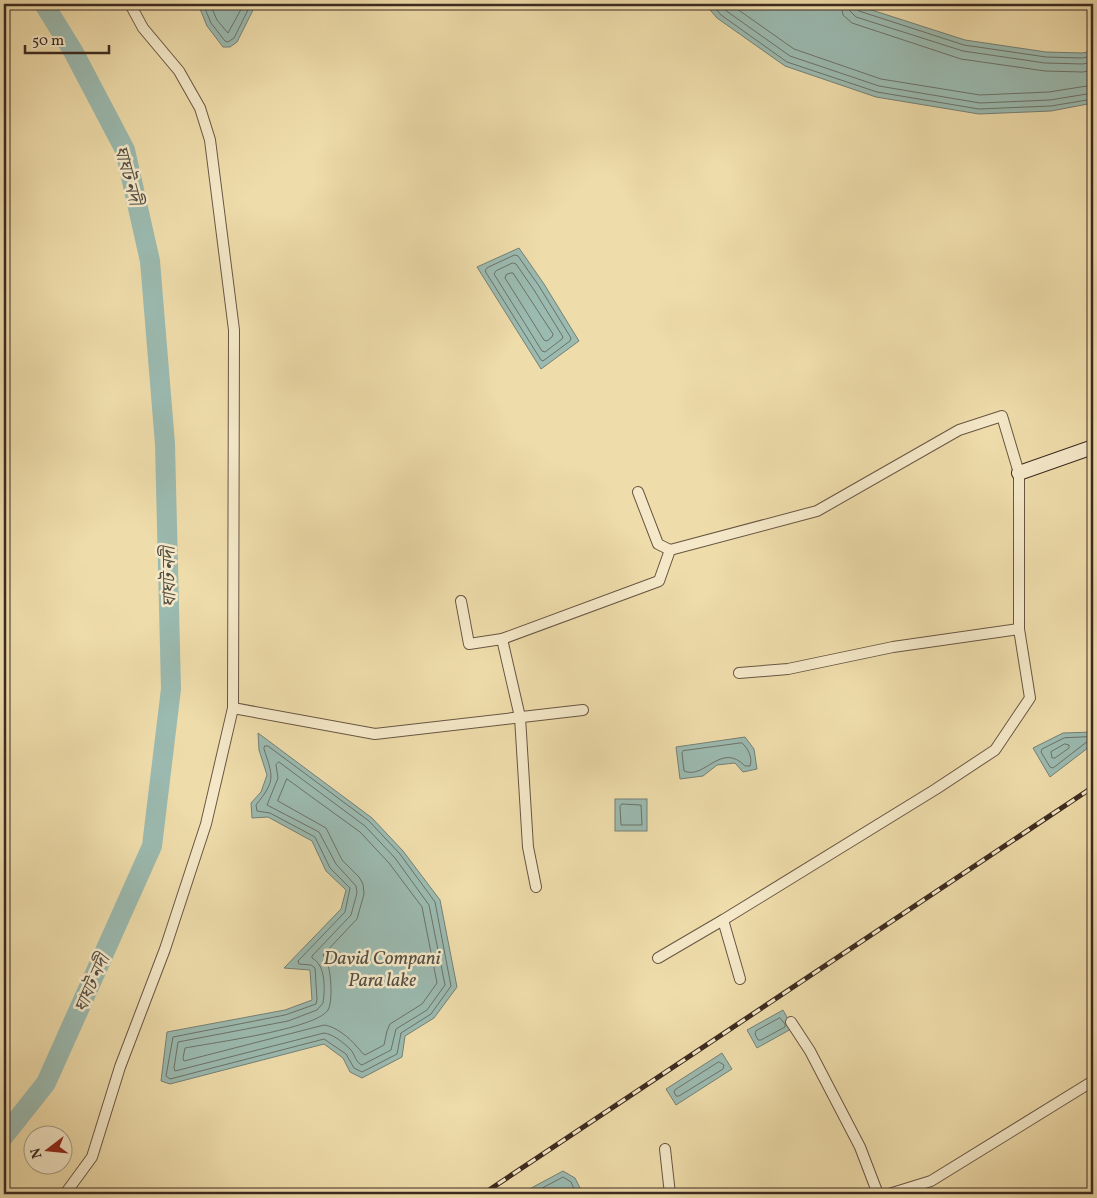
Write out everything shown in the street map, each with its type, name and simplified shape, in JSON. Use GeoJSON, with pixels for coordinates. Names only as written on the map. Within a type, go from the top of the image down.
{"type":"FeatureCollection","features":[{"type":"Feature","properties":{"kind":"street"},"geometry":{"type":"LineString","coordinates":[[65,1194],[92,1157],[120,1067],[165,948],[206,824],[232,708],[234,330],[210,140],[200,108],[179,71],[143,28],[130,4]]}},
{"type":"Feature","properties":{"kind":"street"},"geometry":{"type":"LineString","coordinates":[[638,492],[658,544],[670,550],[816,511],[959,430],[1002,416],[1019,473],[1019,629],[1030,698],[995,750],[936,789],[658,958]]}},
{"type":"Feature","properties":{"kind":"street"},"geometry":{"type":"LineString","coordinates":[[1019,473],[1093,447]]}},
{"type":"Feature","properties":{"kind":"street"},"geometry":{"type":"LineString","coordinates":[[461,601],[469,644],[502,639],[658,581],[670,550]]}},
{"type":"Feature","properties":{"kind":"street"},"geometry":{"type":"LineString","coordinates":[[739,673],[788,669],[894,647],[1019,629]]}},
{"type":"Feature","properties":{"kind":"street"},"geometry":{"type":"LineString","coordinates":[[502,639],[520,717],[528,847],[536,887]]}},
{"type":"Feature","properties":{"kind":"street"},"geometry":{"type":"LineString","coordinates":[[232,708],[375,734],[584,710]]}},
{"type":"Feature","properties":{"kind":"street"},"geometry":{"type":"LineString","coordinates":[[723,920],[740,979]]}},
{"type":"Feature","properties":{"kind":"street"},"geometry":{"type":"LineString","coordinates":[[791,1022],[810,1051],[860,1147],[878,1194]]}},
{"type":"Feature","properties":{"kind":"street"},"geometry":{"type":"LineString","coordinates":[[889,1194],[931,1181],[1093,1080]]}},
{"type":"Feature","properties":{"kind":"street"},"geometry":{"type":"LineString","coordinates":[[665,1149],[669,1194],[691,1194]]}},
{"type":"Feature","properties":{"kind":"water"},"geometry":{"type":"Polygon","coordinates":[[[198,4],[256,4],[237,42],[230,47],[223,47],[207,26],[198,4]]]}},
{"type":"Feature","properties":{"kind":"water"},"geometry":{"type":"Polygon","coordinates":[[[705,4],[853,4],[965,40],[1046,52],[1082,53],[1093,51],[1093,103],[1051,111],[979,114],[876,97],[785,66],[717,18],[705,4]]]}},
{"type":"Feature","properties":{"kind":"water"},"geometry":{"type":"Polygon","coordinates":[[[519,248],[579,341],[541,369],[477,267],[519,248]]]}},
{"type":"Feature","properties":{"kind":"water"},"geometry":{"type":"Polygon","coordinates":[[[1093,732],[1093,744],[1050,777],[1033,748],[1063,733],[1093,732]]]}},
{"type":"Feature","properties":{"kind":"water","name":"David Compani Para lake"},"geometry":{"type":"Polygon","coordinates":[[[258,733],[372,818],[403,851],[440,900],[457,987],[434,1018],[405,1036],[402,1057],[362,1078],[350,1072],[343,1058],[324,1044],[170,1084],[161,1081],[167,1032],[285,1010],[312,1000],[310,970],[284,968],[341,909],[346,890],[326,871],[312,841],[268,817],[252,818],[251,803],[261,792],[267,775],[259,750],[258,733]]]}},
{"type":"Feature","properties":{"kind":"water"},"geometry":{"type":"Polygon","coordinates":[[[745,737],[754,749],[757,769],[743,772],[735,763],[717,765],[703,776],[680,779],[676,747],[745,737]]]}},
{"type":"Feature","properties":{"kind":"water"},"geometry":{"type":"Polygon","coordinates":[[[615,799],[647,799],[647,831],[615,831],[615,799]]]}},
{"type":"Feature","properties":{"kind":"water"},"geometry":{"type":"Polygon","coordinates":[[[783,1010],[793,1028],[757,1048],[747,1030],[783,1010]]]}},
{"type":"Feature","properties":{"kind":"water"},"geometry":{"type":"Polygon","coordinates":[[[722,1053],[732,1069],[676,1105],[666,1089],[722,1053]]]}},
{"type":"Feature","properties":{"kind":"water"},"geometry":{"type":"Polygon","coordinates":[[[563,1171],[575,1178],[582,1192],[577,1194],[520,1194],[563,1171]]]}},
{"type":"Feature","properties":{"kind":"waterway","name":"ঘাঘট নদী"},"geometry":{"type":"LineString","coordinates":[[4,1136],[46,1083],[152,846],[171,689],[165,444],[150,261],[125,150],[73,51],[44,4]]}},
{"type":"Feature","properties":{"kind":"railway"},"geometry":{"type":"LineString","coordinates":[[483,1194],[1093,787]]}}]}
